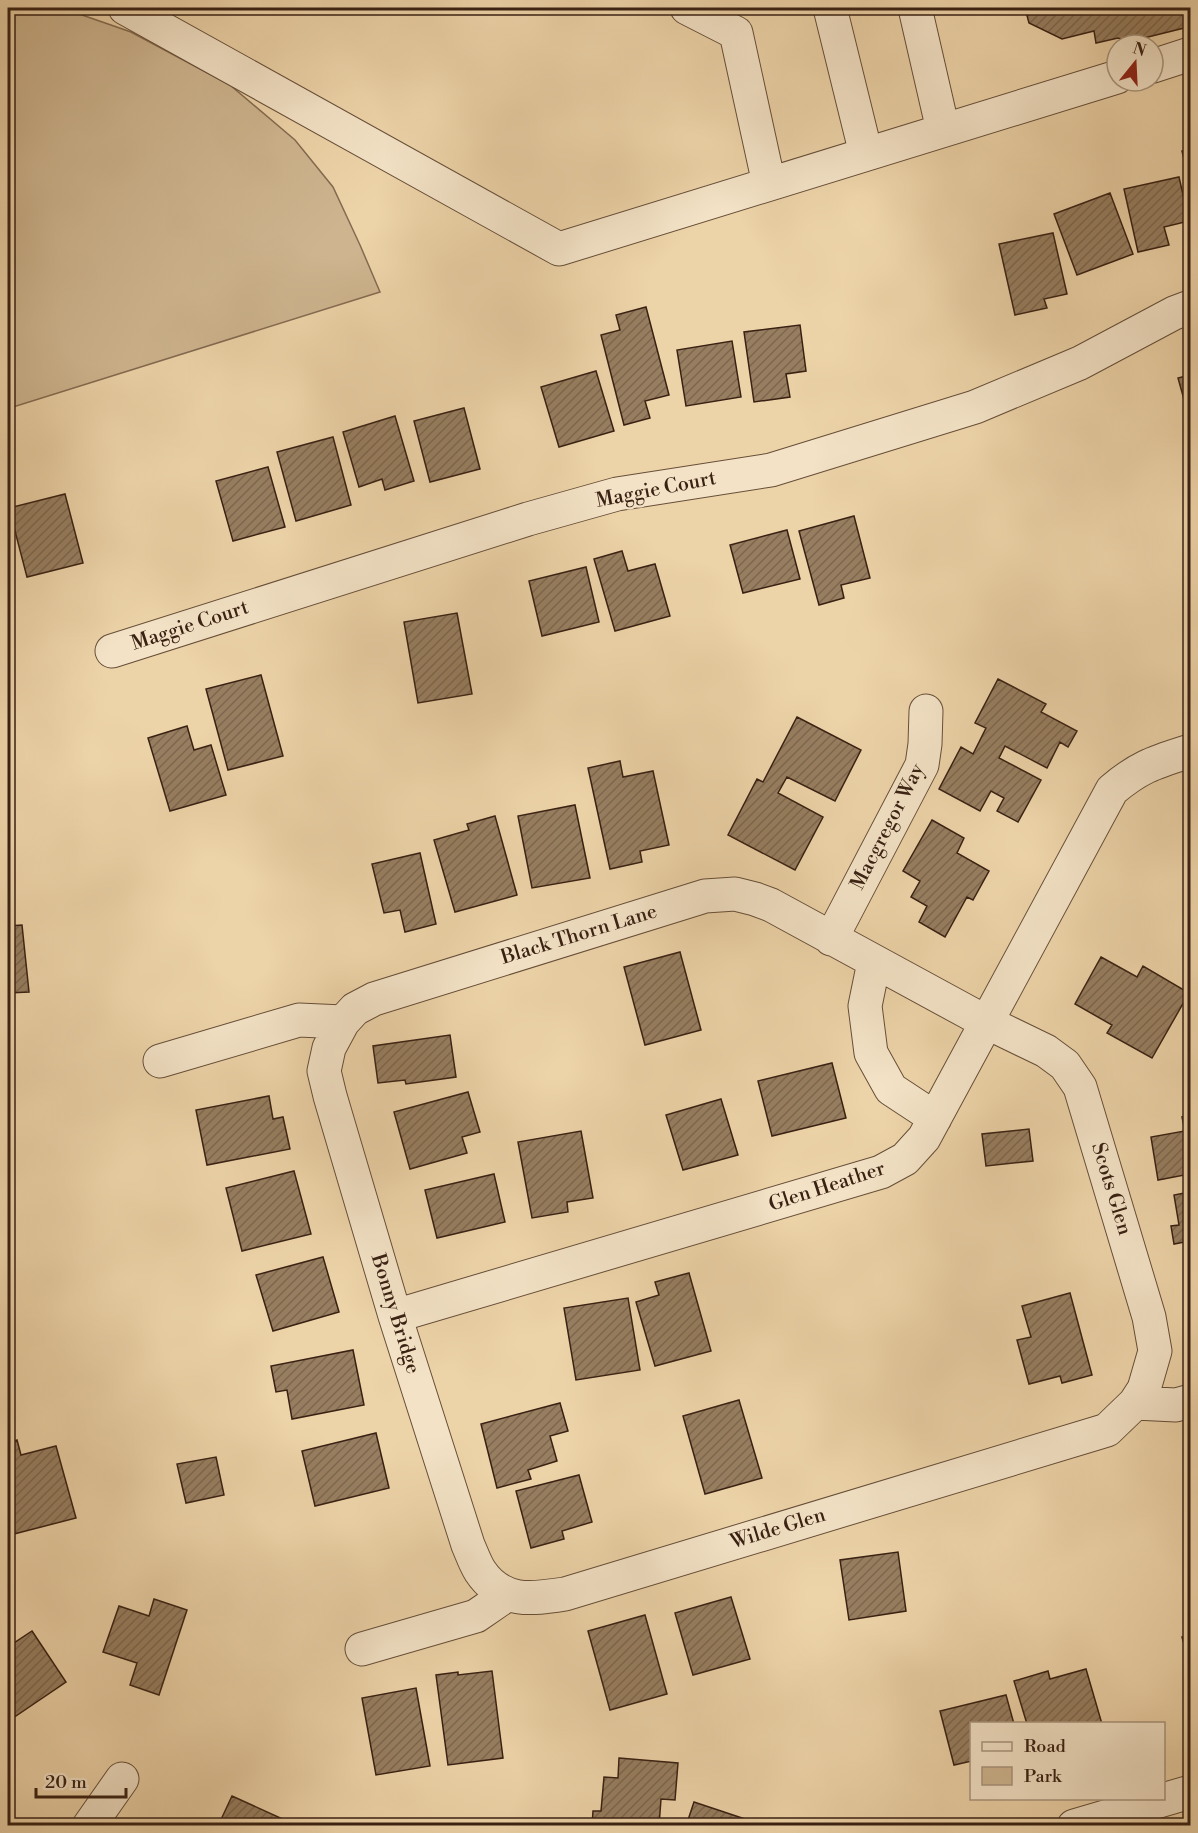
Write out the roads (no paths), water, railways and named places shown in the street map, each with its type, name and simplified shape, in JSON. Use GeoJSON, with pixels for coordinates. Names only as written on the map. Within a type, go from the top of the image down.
{"type":"FeatureCollection","features":[{"type":"Feature","properties":{"kind":"street"},"geometry":{"type":"LineString","coordinates":[[125,8],[559,249],[1105,81]]}},
{"type":"Feature","properties":{"kind":"street"},"geometry":{"type":"LineString","coordinates":[[687,8],[733,20],[769,184]]}},
{"type":"Feature","properties":{"kind":"street"},"geometry":{"type":"LineString","coordinates":[[830,8],[866,154]]}},
{"type":"Feature","properties":{"kind":"street"},"geometry":{"type":"LineString","coordinates":[[915,8],[943,130]]}},
{"type":"Feature","properties":{"kind":"street"},"geometry":{"type":"LineString","coordinates":[[1165,62],[1191,54]]}},
{"type":"Feature","properties":{"kind":"street","name":"Maggie Court"},"geometry":{"type":"LineString","coordinates":[[112,651],[528,519],[617,494],[771,470],[975,407],[1080,363],[1174,313],[1191,307]]}},
{"type":"Feature","properties":{"kind":"street","name":"Macgregor Way"},"geometry":{"type":"LineString","coordinates":[[831,939],[922,765],[926,711]]}},
{"type":"Feature","properties":{"kind":"street","name":"Glen Heather"},"geometry":{"type":"LineString","coordinates":[[394,1316],[881,1172],[905,1159],[924,1138],[1112,790],[1131,774],[1149,764],[1191,751]]}},
{"type":"Feature","properties":{"kind":"street","name":"Black Thorn Lane"},"geometry":{"type":"LineString","coordinates":[[343,1022],[355,1009],[396,991],[705,896],[735,894],[771,905],[986,1022]]}},
{"type":"Feature","properties":{"kind":"street"},"geometry":{"type":"LineString","coordinates":[[874,962],[865,1006],[871,1053],[891,1089],[935,1118]]}},
{"type":"Feature","properties":{"kind":"street"},"geometry":{"type":"LineString","coordinates":[[160,1061],[299,1020],[343,1022]]}},
{"type":"Feature","properties":{"kind":"street","name":"Bonny Bridge"},"geometry":{"type":"LineString","coordinates":[[343,1022],[329,1048],[324,1071],[330,1096],[394,1316],[468,1545],[481,1571],[494,1586],[508,1594]]}},
{"type":"Feature","properties":{"kind":"street","name":"Scots Glen"},"geometry":{"type":"LineString","coordinates":[[986,1022],[1046,1051],[1065,1065],[1080,1087],[1149,1317],[1155,1351],[1144,1389],[1135,1403]]}},
{"type":"Feature","properties":{"kind":"street"},"geometry":{"type":"LineString","coordinates":[[1135,1403],[1176,1405],[1191,1401]]}},
{"type":"Feature","properties":{"kind":"street","name":"Wilde Glen"},"geometry":{"type":"LineString","coordinates":[[508,1594],[523,1599],[565,1594],[1107,1430],[1135,1403]]}},
{"type":"Feature","properties":{"kind":"street"},"geometry":{"type":"LineString","coordinates":[[362,1649],[476,1616],[508,1594]]}},
{"type":"Feature","properties":{"kind":"street"},"geometry":{"type":"LineString","coordinates":[[89,1826],[122,1779]]}},
{"type":"Feature","properties":{"kind":"street"},"geometry":{"type":"LineString","coordinates":[[1165,1800],[1191,1792]]}},
{"type":"Feature","properties":{"kind":"street"},"geometry":{"type":"LineString","coordinates":[[1074,1826],[1163,1800]]}}]}
